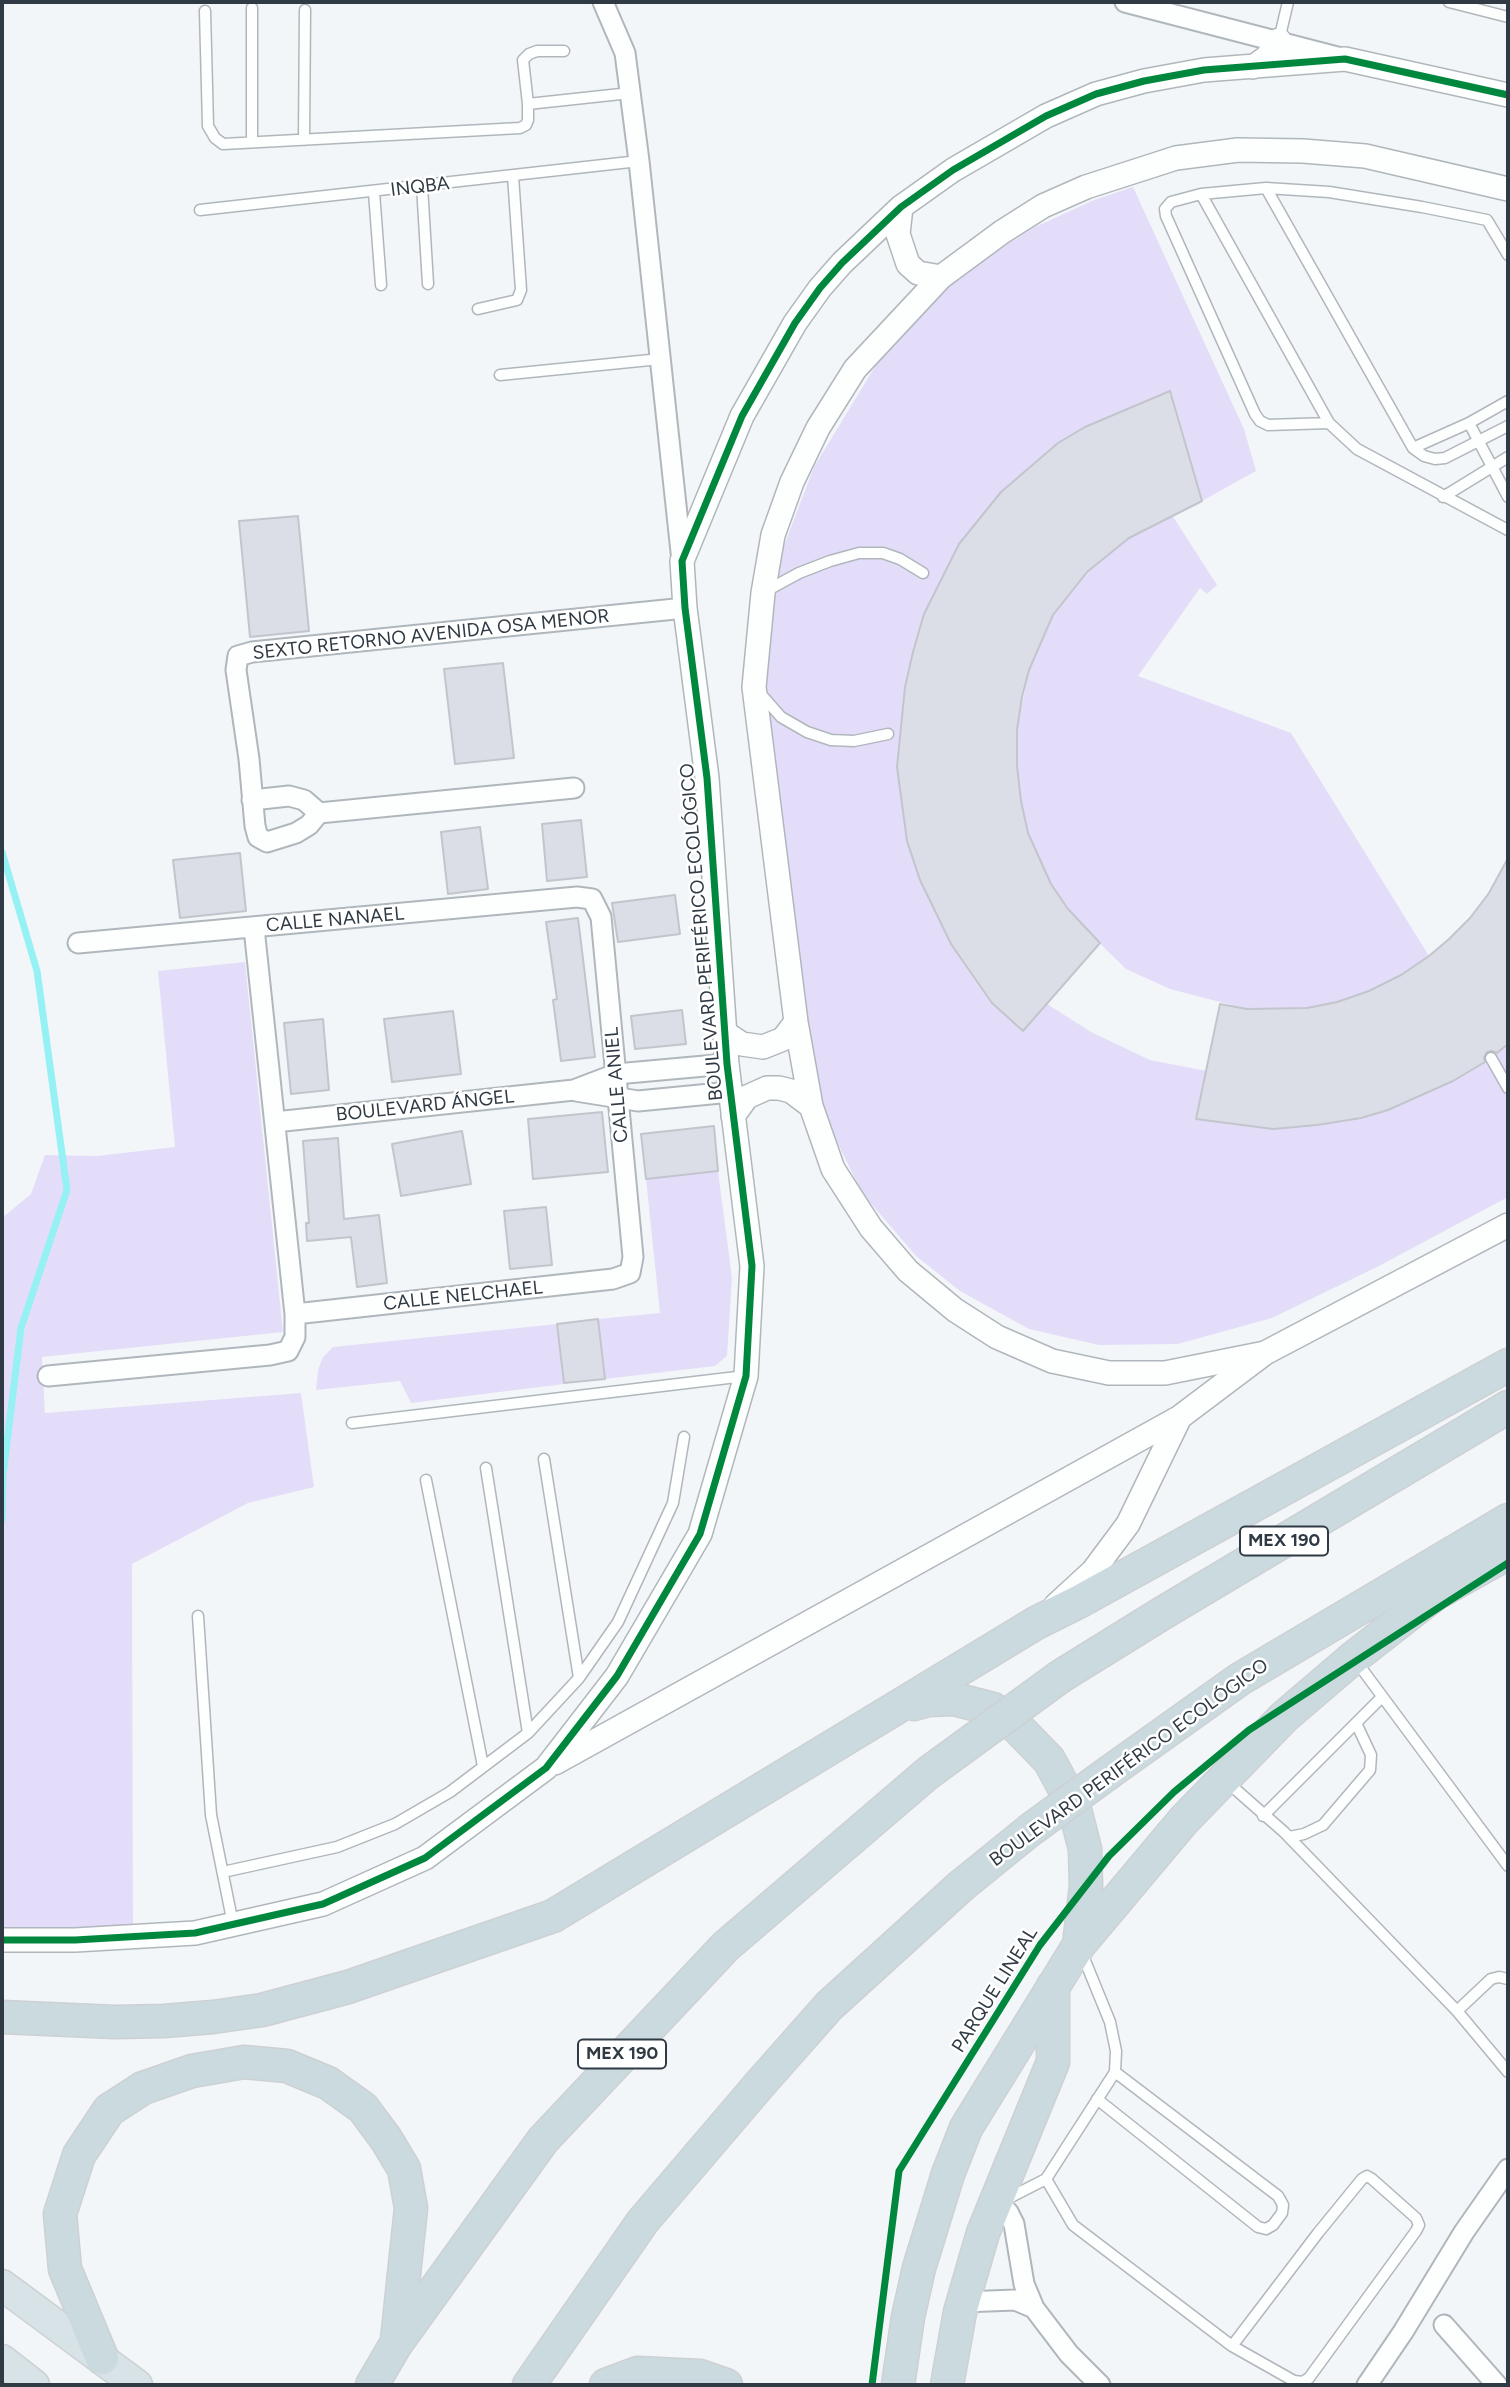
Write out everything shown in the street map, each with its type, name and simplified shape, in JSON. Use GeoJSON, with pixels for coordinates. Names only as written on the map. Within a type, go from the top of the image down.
{"type":"FeatureCollection","features":[{"type":"Feature","properties":{"kind":"highway"},"geometry":{"type":"LineString","coordinates":[[2,2017],[115,2022],[201,2018],[262,2010],[348,1987],[553,1916],[1036,1623],[1094,1594],[1508,1364]]}},
{"type":"Feature","properties":{"kind":"highway","name":"MEX 190"},"geometry":{"type":"LineString","coordinates":[[372,2385],[396,2344],[543,2140],[726,1946],[928,1773],[1061,1676],[1508,1407]]}},
{"type":"Feature","properties":{"kind":"highway","name":"BOULEVARD PERIFÉRICO ECOLÓGICO"},"geometry":{"type":"LineString","coordinates":[[528,2385],[643,2221],[760,2084],[829,2006],[961,1886],[1030,1830],[1240,1679],[1508,1520]]}},
{"type":"Feature","properties":{"kind":"highway"},"geometry":{"type":"LineString","coordinates":[[898,2385],[908,2317],[919,2268],[948,2174],[966,2128],[1079,1945],[1184,1820],[1284,1717],[1353,1658],[1435,1594],[1508,1553]]}},
{"type":"Feature","properties":{"kind":"highway"},"geometry":{"type":"LineString","coordinates":[[896,1710],[928,1700],[941,1699],[982,1705],[993,1709],[1014,1724],[1049,1760],[1074,1807],[1085,1849],[1086,1886],[1079,1945]]}},
{"type":"Feature","properties":{"kind":"highway"},"geometry":{"type":"LineString","coordinates":[[947,2385],[963,2302],[984,2233],[1053,2062],[1053,1986]]}},
{"type":"Feature","properties":{"kind":"highway"},"geometry":{"type":"LineString","coordinates":[[102,2358],[65,2269],[60,2214],[79,2155],[109,2110],[143,2088],[192,2071],[244,2062],[288,2066],[328,2083],[363,2108],[404,2169],[411,2208],[396,2344]]}},
{"type":"Feature","properties":{"kind":"highway"},"geometry":{"type":"LineString","coordinates":[[606,2385],[639,2373],[700,2376],[726,2385]]}},
{"type":"Feature","properties":{"kind":"main road"},"geometry":{"type":"LineString","coordinates":[[2,2285],[137,2385]]}},
{"type":"Feature","properties":{"kind":"main road"},"geometry":{"type":"LineString","coordinates":[[2,2360],[34,2385]]}},
{"type":"Feature","properties":{"kind":"street"},"geometry":{"type":"LineString","coordinates":[[603,2],[625,53],[682,561]]}},
{"type":"Feature","properties":{"kind":"street"},"geometry":{"type":"LineString","coordinates":[[1125,2],[1345,59]]}},
{"type":"Feature","properties":{"kind":"street"},"geometry":{"type":"LineString","coordinates":[[1253,67],[1267,57],[1279,40]]}},
{"type":"Feature","properties":{"kind":"street","name":"BOULEVARD PERIFÉRICO ECOLÓGICO"},"geometry":{"type":"LineString","coordinates":[[2,1940],[75,1940],[195,1933],[323,1904],[425,1858],[546,1768],[617,1676],[700,1534],[746,1376],[752,1266],[727,1064],[707,778],[685,608],[682,561],[742,416],[795,323],[820,288],[842,263],[901,207],[953,170],[1045,116],[1096,94],[1156,79],[1204,71],[1345,59],[1508,95]]}},
{"type":"Feature","properties":{"kind":"street"},"geometry":{"type":"LineString","coordinates":[[1265,1353],[1165,1373],[1109,1373],[1052,1361],[997,1337],[955,1310],[908,1271],[871,1228],[834,1169],[811,1106],[796,1022],[754,687],[763,593],[774,535],[792,482],[818,428],[855,369],[941,277],[1043,206],[1086,187],[1175,158],[1238,150],[1303,150],[1365,156],[1508,189]]}},
{"type":"Feature","properties":{"kind":"street"},"geometry":{"type":"LineString","coordinates":[[901,207],[898,234],[908,264],[918,273],[941,277]]}},
{"type":"Feature","properties":{"kind":"street","name":"SEXTO RETORNO AVENIDA OSA MENOR"},"geometry":{"type":"LineString","coordinates":[[319,813],[309,825],[296,833],[267,842],[258,837],[236,670],[238,656],[252,652],[685,608]]}},
{"type":"Feature","properties":{"kind":"street"},"geometry":{"type":"LineString","coordinates":[[252,800],[289,796],[304,800],[319,813],[574,788]]}},
{"type":"Feature","properties":{"kind":"street","name":"CALLE NANAEL"},"geometry":{"type":"LineString","coordinates":[[78,943],[577,897],[592,899]]}},
{"type":"Feature","properties":{"kind":"street","name":"CALLE ANIEL"},"geometry":{"type":"LineString","coordinates":[[592,899],[601,917],[633,1257],[630,1273]]}},
{"type":"Feature","properties":{"kind":"street"},"geometry":{"type":"LineString","coordinates":[[48,1376],[288,1351],[295,1337],[295,1314],[254,928]]}},
{"type":"Feature","properties":{"kind":"street"},"geometry":{"type":"LineString","coordinates":[[724,1032],[742,1044],[763,1047],[783,1039],[796,1022]]}},
{"type":"Feature","properties":{"kind":"street","name":"BOULEVARD ÁNGEL"},"geometry":{"type":"LineString","coordinates":[[275,1122],[574,1090],[616,1074],[727,1064]]}},
{"type":"Feature","properties":{"kind":"street"},"geometry":{"type":"LineString","coordinates":[[733,1116],[747,1097],[767,1088],[791,1091],[811,1106]]}},
{"type":"Feature","properties":{"kind":"street","name":"BOULEVARD ÁNGEL"},"geometry":{"type":"LineString","coordinates":[[574,1090],[638,1101],[731,1092]]}},
{"type":"Feature","properties":{"kind":"street"},"geometry":{"type":"LineString","coordinates":[[546,1768],[1180,1417],[1265,1353],[1508,1225]]}},
{"type":"Feature","properties":{"kind":"street","name":"CALLE NELCHAEL"},"geometry":{"type":"LineString","coordinates":[[295,1314],[613,1279],[630,1273]]}},
{"type":"Feature","properties":{"kind":"street"},"geometry":{"type":"LineString","coordinates":[[1036,1623],[1093,1571],[1108,1553],[1128,1524],[1180,1417]]}},
{"type":"Feature","properties":{"kind":"street"},"geometry":{"type":"LineString","coordinates":[[1373,2380],[1464,2232],[1508,2169]]}},
{"type":"Feature","properties":{"kind":"street"},"geometry":{"type":"LineString","coordinates":[[995,2204],[1008,2212],[1014,2224],[1024,2284],[1034,2308],[1069,2354],[1100,2385]]}},
{"type":"Feature","properties":{"kind":"street"},"geometry":{"type":"LineString","coordinates":[[963,2302],[1015,2300],[1034,2308]]}},
{"type":"Feature","properties":{"kind":"street"},"geometry":{"type":"LineString","coordinates":[[1444,2325],[1497,2385]]}},
{"type":"Feature","properties":{"kind":"lane"},"geometry":{"type":"LineString","coordinates":[[1279,40],[1288,2]]}},
{"type":"Feature","properties":{"kind":"lane"},"geometry":{"type":"LineString","coordinates":[[1449,2],[1508,17]]}},
{"type":"Feature","properties":{"kind":"lane"},"geometry":{"type":"LineString","coordinates":[[252,8],[252,142]]}},
{"type":"Feature","properties":{"kind":"lane"},"geometry":{"type":"LineString","coordinates":[[304,140],[305,10]]}},
{"type":"Feature","properties":{"kind":"lane"},"geometry":{"type":"LineString","coordinates":[[205,11],[208,126],[215,138],[223,144],[520,128],[526,125],[528,120],[523,60],[537,51],[564,51]]}},
{"type":"Feature","properties":{"kind":"lane"},"geometry":{"type":"LineString","coordinates":[[528,104],[630,93]]}},
{"type":"Feature","properties":{"kind":"lane","name":"INQBA"},"geometry":{"type":"LineString","coordinates":[[200,210],[639,161]]}},
{"type":"Feature","properties":{"kind":"lane"},"geometry":{"type":"LineString","coordinates":[[478,309],[517,300],[521,290],[513,176]]}},
{"type":"Feature","properties":{"kind":"lane"},"geometry":{"type":"LineString","coordinates":[[422,186],[428,284]]}},
{"type":"Feature","properties":{"kind":"lane"},"geometry":{"type":"LineString","coordinates":[[1266,188],[1413,447],[1424,456],[1445,458],[1508,425]]}},
{"type":"Feature","properties":{"kind":"lane"},"geometry":{"type":"LineString","coordinates":[[1329,423],[1268,425],[1260,421],[1166,216],[1165,209],[1171,202],[1201,194],[1266,188],[1329,192],[1422,206],[1487,220],[1508,255]]}},
{"type":"Feature","properties":{"kind":"lane"},"geometry":{"type":"LineString","coordinates":[[374,192],[381,285]]}},
{"type":"Feature","properties":{"kind":"lane"},"geometry":{"type":"LineString","coordinates":[[1201,194],[1329,423],[1357,449],[1508,530]]}},
{"type":"Feature","properties":{"kind":"lane"},"geometry":{"type":"LineString","coordinates":[[500,375],[660,359]]}},
{"type":"Feature","properties":{"kind":"lane"},"geometry":{"type":"LineString","coordinates":[[1413,447],[1469,423],[1508,401]]}},
{"type":"Feature","properties":{"kind":"lane"},"geometry":{"type":"LineString","coordinates":[[1469,423],[1491,466],[1505,484],[1508,497]]}},
{"type":"Feature","properties":{"kind":"lane"},"geometry":{"type":"LineString","coordinates":[[1443,497],[1508,457]]}},
{"type":"Feature","properties":{"kind":"lane"},"geometry":{"type":"LineString","coordinates":[[763,593],[799,573],[859,553],[883,553],[900,559],[923,573]]}},
{"type":"Feature","properties":{"kind":"lane"},"geometry":{"type":"LineString","coordinates":[[754,687],[781,717],[807,732],[831,740],[854,741],[888,734]]}},
{"type":"Feature","properties":{"kind":"lane"},"geometry":{"type":"LineString","coordinates":[[1491,1058],[1508,1087]]}},
{"type":"Feature","properties":{"kind":"lane"},"geometry":{"type":"LineString","coordinates":[[352,1423],[746,1376]]}},
{"type":"Feature","properties":{"kind":"lane"},"geometry":{"type":"LineString","coordinates":[[223,1872],[337,1847],[395,1824],[450,1792],[528,1733],[579,1678],[618,1622],[673,1503],[684,1437]]}},
{"type":"Feature","properties":{"kind":"lane"},"geometry":{"type":"LineString","coordinates":[[544,1460],[579,1678]]}},
{"type":"Feature","properties":{"kind":"lane"},"geometry":{"type":"LineString","coordinates":[[486,1468],[528,1733]]}},
{"type":"Feature","properties":{"kind":"lane"},"geometry":{"type":"LineString","coordinates":[[426,1480],[483,1766]]}},
{"type":"Feature","properties":{"kind":"lane"},"geometry":{"type":"LineString","coordinates":[[198,1616],[211,1815],[233,1924]]}},
{"type":"Feature","properties":{"kind":"lane"},"geometry":{"type":"LineString","coordinates":[[1353,1658],[1508,1866]]}},
{"type":"Feature","properties":{"kind":"lane"},"geometry":{"type":"LineString","coordinates":[[1264,1816],[1382,1698]]}},
{"type":"Feature","properties":{"kind":"lane"},"geometry":{"type":"LineString","coordinates":[[1289,1837],[1304,1834],[1322,1825],[1370,1770],[1371,1755],[1356,1723]]}},
{"type":"Feature","properties":{"kind":"lane"},"geometry":{"type":"LineString","coordinates":[[1223,1778],[1289,1837],[1457,2011],[1508,2071]]}},
{"type":"Feature","properties":{"kind":"lane"},"geometry":{"type":"LineString","coordinates":[[995,2204],[1046,2179],[1115,2073],[1116,2051],[1110,2022],[1079,1945]]}},
{"type":"Feature","properties":{"kind":"lane"},"geometry":{"type":"LineString","coordinates":[[1457,2011],[1491,1979],[1508,1979]]}},
{"type":"Feature","properties":{"kind":"lane"},"geometry":{"type":"LineString","coordinates":[[1097,2099],[1258,2227],[1266,2229],[1273,2225],[1282,2213],[1283,2205],[1278,2196],[1115,2073]]}},
{"type":"Feature","properties":{"kind":"lane"},"geometry":{"type":"LineString","coordinates":[[1046,2179],[1073,2225],[1232,2346],[1294,2381],[1303,2382],[1310,2378],[1416,2231],[1419,2225],[1416,2218],[1372,2179],[1367,2176],[1362,2179],[1318,2232],[1232,2346]]}},
{"type":"Feature","properties":{"kind":"shaded area"},"geometry":{"type":"Polygon","coordinates":[[[1133,187],[1244,429],[1256,471],[1202,501],[1170,391],[1085,427],[1058,443],[1001,492],[959,544],[924,614],[905,687],[897,768],[907,841],[920,880],[951,944],[992,1003],[1023,1030],[1047,1004],[1091,1032],[1150,1060],[1207,1071],[1196,1119],[1273,1129],[1361,1118],[1388,1110],[1453,1081],[1491,1058],[1508,1044],[1508,1197],[1379,1266],[1272,1318],[1178,1344],[1099,1345],[1029,1329],[960,1291],[916,1256],[862,1193],[820,1107],[789,914],[766,720],[766,624],[782,551],[814,467],[876,365],[954,278],[1033,228],[1094,200],[1133,187]]]}},
{"type":"Feature","properties":{"kind":"shaded area"},"geometry":{"type":"Polygon","coordinates":[[[1172,515],[1217,585],[1207,594],[1200,588],[1138,676],[1291,733],[1429,956],[1401,975],[1369,991],[1337,1002],[1307,1008],[1247,1009],[1170,989],[1126,969],[1082,926],[1051,884],[1028,833],[1017,766],[1017,730],[1029,670],[1053,615],[1087,572],[1129,538],[1172,515]]]}},
{"type":"Feature","properties":{"kind":"shaded area"},"geometry":{"type":"Polygon","coordinates":[[[245,962],[283,1332],[42,1357],[45,1413],[301,1393],[314,1487],[248,1503],[132,1564],[133,1928],[2,1930],[2,1218],[31,1194],[45,1155],[97,1156],[175,1147],[158,971],[245,962]]]}},
{"type":"Feature","properties":{"kind":"shaded area"},"geometry":{"type":"Polygon","coordinates":[[[718,1171],[732,1278],[727,1356],[715,1366],[605,1379],[598,1319],[660,1313],[646,1179],[718,1171]]]}},
{"type":"Feature","properties":{"kind":"shaded area"},"geometry":{"type":"Polygon","coordinates":[[[557,1324],[564,1384],[411,1403],[400,1381],[316,1390],[318,1370],[323,1357],[333,1347],[557,1324]]]}},
{"type":"Feature","properties":{"kind":"building"},"geometry":{"type":"Polygon","coordinates":[[[1170,391],[1202,501],[1129,538],[1087,572],[1053,615],[1029,670],[1022,697],[1017,730],[1017,766],[1028,833],[1051,884],[1068,909],[1100,943],[1023,1031],[992,1003],[951,944],[920,880],[907,841],[897,767],[905,687],[913,652],[924,614],[959,544],[1001,492],[1058,443],[1085,427],[1170,391]]]}},
{"type":"Feature","properties":{"kind":"building"},"geometry":{"type":"Polygon","coordinates":[[[298,516],[309,631],[250,637],[239,521],[298,516]]]}},
{"type":"Feature","properties":{"kind":"building"},"geometry":{"type":"Polygon","coordinates":[[[503,663],[514,758],[455,764],[444,669],[503,663]]]}},
{"type":"Feature","properties":{"kind":"building"},"geometry":{"type":"Polygon","coordinates":[[[581,820],[587,877],[547,881],[542,824],[581,820]]]}},
{"type":"Feature","properties":{"kind":"building"},"geometry":{"type":"Polygon","coordinates":[[[480,827],[488,889],[448,894],[441,832],[480,827]]]}},
{"type":"Feature","properties":{"kind":"building"},"geometry":{"type":"Polygon","coordinates":[[[240,853],[246,911],[180,918],[173,860],[240,853]]]}},
{"type":"Feature","properties":{"kind":"building"},"geometry":{"type":"Polygon","coordinates":[[[1508,858],[1508,1044],[1497,1053],[1487,1052],[1485,1062],[1453,1081],[1388,1110],[1361,1118],[1273,1129],[1196,1119],[1220,1004],[1247,1009],[1307,1008],[1337,1002],[1369,991],[1401,975],[1429,956],[1470,918],[1489,893],[1508,858]]]}},
{"type":"Feature","properties":{"kind":"building"},"geometry":{"type":"Polygon","coordinates":[[[675,895],[680,934],[618,942],[612,903],[675,895]]]}},
{"type":"Feature","properties":{"kind":"building"},"geometry":{"type":"Polygon","coordinates":[[[578,918],[595,1057],[561,1061],[553,1000],[557,999],[546,922],[578,918]]]}},
{"type":"Feature","properties":{"kind":"building"},"geometry":{"type":"Polygon","coordinates":[[[682,1010],[686,1044],[635,1049],[631,1016],[682,1010]]]}},
{"type":"Feature","properties":{"kind":"building"},"geometry":{"type":"Polygon","coordinates":[[[453,1011],[461,1074],[392,1082],[384,1019],[453,1011]]]}},
{"type":"Feature","properties":{"kind":"building"},"geometry":{"type":"Polygon","coordinates":[[[323,1019],[329,1090],[291,1094],[284,1023],[323,1019]]]}},
{"type":"Feature","properties":{"kind":"building"},"geometry":{"type":"Polygon","coordinates":[[[602,1112],[608,1172],[533,1179],[528,1119],[602,1112]]]}},
{"type":"Feature","properties":{"kind":"building"},"geometry":{"type":"Polygon","coordinates":[[[714,1126],[718,1171],[646,1179],[641,1134],[714,1126]]]}},
{"type":"Feature","properties":{"kind":"building"},"geometry":{"type":"Polygon","coordinates":[[[462,1131],[471,1184],[401,1196],[392,1144],[462,1131]]]}},
{"type":"Feature","properties":{"kind":"building"},"geometry":{"type":"Polygon","coordinates":[[[338,1138],[344,1219],[379,1215],[387,1283],[357,1287],[351,1237],[307,1241],[306,1223],[309,1223],[303,1141],[338,1138]]]}},
{"type":"Feature","properties":{"kind":"building"},"geometry":{"type":"Polygon","coordinates":[[[546,1207],[552,1265],[510,1269],[504,1211],[546,1207]]]}},
{"type":"Feature","properties":{"kind":"building"},"geometry":{"type":"Polygon","coordinates":[[[598,1319],[605,1379],[564,1383],[557,1324],[598,1319]]]}},
{"type":"Feature","properties":{"kind":"waterway"},"geometry":{"type":"LineString","coordinates":[[2,852],[37,971],[67,1190],[21,1328],[3,1475],[2,1520]]}},
{"type":"Feature","properties":{"kind":"cycle path"},"geometry":{"type":"LineString","coordinates":[[2,1940],[75,1940],[195,1933],[323,1904],[425,1858],[546,1768],[617,1676],[700,1534],[746,1376],[752,1266],[727,1064],[707,778],[685,608],[682,561],[742,416],[795,323],[820,288],[842,263],[901,207],[953,170],[1046,116],[1096,94],[1144,81],[1204,70],[1345,59],[1508,95]]}},
{"type":"Feature","properties":{"kind":"cycle path","name":"PARQUE LINEAL"},"geometry":{"type":"LineString","coordinates":[[872,2385],[899,2171],[1040,1945],[1109,1856],[1174,1792],[1249,1730],[1508,1563]]}}]}
